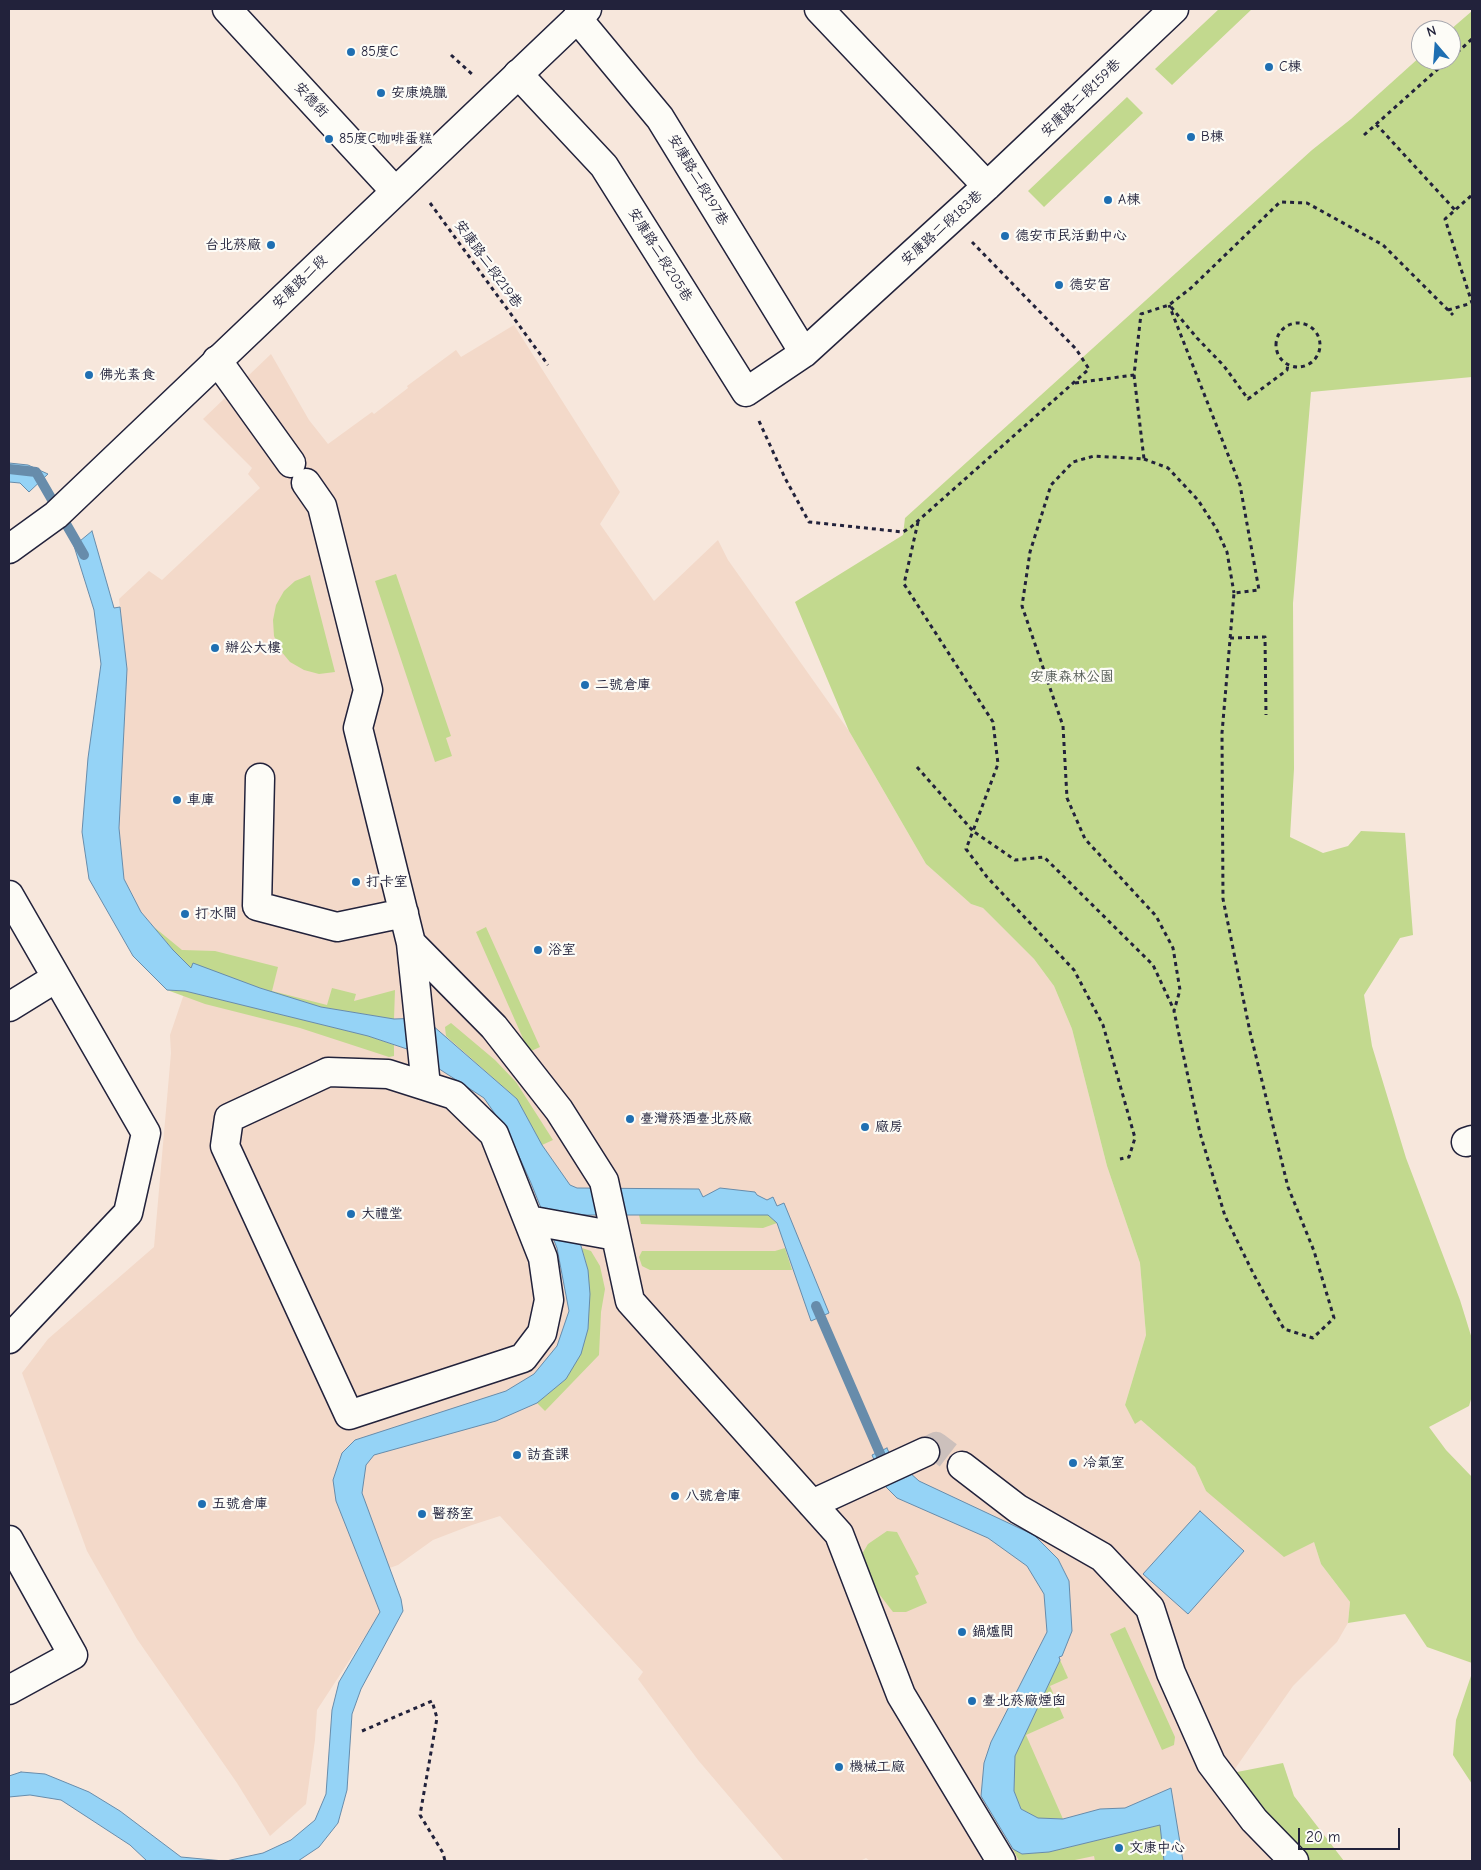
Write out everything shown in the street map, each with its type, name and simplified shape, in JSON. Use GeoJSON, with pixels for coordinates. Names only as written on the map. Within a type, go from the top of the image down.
{"type":"FeatureCollection","features":[{"type":"Feature","properties":{"kind":"main road","name":"安德街"},"geometry":{"type":"LineString","coordinates":[[227,9],[403,184]]}},
{"type":"Feature","properties":{"kind":"main road","name":"安康路二段183巷"},"geometry":{"type":"LineString","coordinates":[[804,353],[987,186],[819,9]]}},
{"type":"Feature","properties":{"kind":"main road","name":"安康路二段159巷"},"geometry":{"type":"LineString","coordinates":[[987,186],[1174,9]]}},
{"type":"Feature","properties":{"kind":"main road","name":"安康路二段"},"geometry":{"type":"LineString","coordinates":[[9,549],[56,515],[582,13]]}},
{"type":"Feature","properties":{"kind":"main road","name":"安康路二段197巷"},"geometry":{"type":"LineString","coordinates":[[582,13],[660,118],[804,353]]}},
{"type":"Feature","properties":{"kind":"main road","name":"安康路二段205巷"},"geometry":{"type":"LineString","coordinates":[[518,74],[604,166],[746,392]]}},
{"type":"Feature","properties":{"kind":"main road"},"geometry":{"type":"LineString","coordinates":[[746,392],[804,353]]}},
{"type":"Feature","properties":{"kind":"main road"},"geometry":{"type":"LineString","coordinates":[[217,360],[322,506],[368,690],[358,728],[412,943],[425,1076]]}},
{"type":"Feature","properties":{"kind":"main road"},"geometry":{"type":"LineString","coordinates":[[260,778],[257,906],[338,927],[404,913]]}},
{"type":"Feature","properties":{"kind":"main road"},"geometry":{"type":"LineString","coordinates":[[9,895],[146,1133],[128,1213],[9,1339]]}},
{"type":"Feature","properties":{"kind":"main road"},"geometry":{"type":"LineString","coordinates":[[412,943],[494,1027],[559,1110],[604,1181],[630,1301],[839,1534],[901,1695],[1001,1861]]}},
{"type":"Feature","properties":{"kind":"main road"},"geometry":{"type":"LineString","coordinates":[[9,1007],[56,978]]}},
{"type":"Feature","properties":{"kind":"main road"},"geometry":{"type":"LineString","coordinates":[[328,1072],[425,1076],[454,1095],[494,1134],[534,1221],[543,1258],[549,1300],[542,1334],[523,1358],[350,1415],[225,1146],[229,1118],[328,1072]]}},
{"type":"Feature","properties":{"kind":"main road"},"geometry":{"type":"LineString","coordinates":[[534,1221],[585,1230],[615,1228]]}},
{"type":"Feature","properties":{"kind":"main road"},"geometry":{"type":"LineString","coordinates":[[812,1504],[914,1457]]}},
{"type":"Feature","properties":{"kind":"main road"},"geometry":{"type":"LineString","coordinates":[[962,1466],[1018,1509],[1102,1557],[1150,1608],[1170,1673],[1211,1763],[1254,1820],[1294,1861]]}},
{"type":"Feature","properties":{"kind":"main road"},"geometry":{"type":"LineString","coordinates":[[9,1540],[73,1655],[9,1690]]}},
{"type":"Feature","properties":{"kind":"path"},"geometry":{"type":"LineString","coordinates":[[1461,49],[1472,39]]}},
{"type":"Feature","properties":{"kind":"path"},"geometry":{"type":"LineString","coordinates":[[1364,135],[1437,70]]}},
{"type":"Feature","properties":{"kind":"path"},"geometry":{"type":"LineString","coordinates":[[1376,124],[1455,210]]}},
{"type":"Feature","properties":{"kind":"path","name":"安康路二段219巷"},"geometry":{"type":"LineString","coordinates":[[403,184],[548,365]]}},
{"type":"Feature","properties":{"kind":"path"},"geometry":{"type":"LineString","coordinates":[[1448,310],[1472,303],[1444,219],[1472,195]]}},
{"type":"Feature","properties":{"kind":"path"},"geometry":{"type":"LineString","coordinates":[[1144,459],[1134,376],[1141,314],[1169,305],[1191,288],[1280,202],[1307,203],[1383,245],[1453,315]]}},
{"type":"Feature","properties":{"kind":"path"},"geometry":{"type":"LineString","coordinates":[[746,392],[785,478],[809,522],[903,532],[918,521],[1089,369],[1076,349],[951,220]]}},
{"type":"Feature","properties":{"kind":"path"},"geometry":{"type":"LineString","coordinates":[[1169,305],[1224,366],[1248,399],[1288,370],[1288,365]]}},
{"type":"Feature","properties":{"kind":"path"},"geometry":{"type":"LineString","coordinates":[[1169,305],[1240,485],[1259,590],[1234,593]]}},
{"type":"Feature","properties":{"kind":"path"},"geometry":{"type":"LineString","coordinates":[[1296,323],[1307,324],[1316,332],[1320,343],[1318,354],[1310,363],[1305,365],[1288,365],[1279,357],[1276,346],[1278,335],[1286,326],[1296,323]]}},
{"type":"Feature","properties":{"kind":"path"},"geometry":{"type":"LineString","coordinates":[[1074,383],[1134,376]]}},
{"type":"Feature","properties":{"kind":"path"},"geometry":{"type":"LineString","coordinates":[[917,767],[973,830],[1015,860],[1044,857],[1152,965],[1174,1011],[1200,1133],[1225,1216],[1254,1275],[1284,1329],[1313,1338],[1334,1318],[1314,1251],[1288,1187],[1250,1032],[1223,899],[1222,733],[1234,593],[1227,552],[1216,528],[1198,500],[1168,468],[1144,459],[1094,456],[1073,462],[1051,485],[1030,552],[1022,606],[1063,726],[1067,798],[1086,839],[1156,916],[1173,948],[1180,990],[1174,1011]]}},
{"type":"Feature","properties":{"kind":"path"},"geometry":{"type":"LineString","coordinates":[[918,521],[904,584],[993,722],[998,764],[966,849],[987,877],[1074,970],[1103,1025],[1136,1138],[1129,1157],[1120,1159]]}},
{"type":"Feature","properties":{"kind":"path"},"geometry":{"type":"LineString","coordinates":[[1230,638],[1265,638],[1266,715]]}},
{"type":"Feature","properties":{"kind":"path"},"geometry":{"type":"LineString","coordinates":[[362,1731],[432,1701],[437,1718],[420,1815],[443,1853],[445,1861]]}},
{"type":"Feature","properties":{"kind":"shaded area","name":"臺灣菸酒臺北菸廠"},"geometry":{"type":"Polygon","coordinates":[[[514,325],[620,492],[600,524],[654,601],[718,540],[728,560],[849,731],[926,864],[971,904],[983,908],[1034,959],[1054,986],[1072,1029],[1107,1166],[1140,1263],[1146,1335],[1125,1405],[1135,1423],[1141,1420],[1195,1467],[1206,1491],[1314,1542],[1321,1564],[1350,1602],[1348,1623],[1337,1642],[1293,1686],[1232,1773],[1291,1849],[1308,1861],[870,1861],[866,1858],[860,1861],[784,1861],[698,1760],[638,1679],[643,1672],[500,1516],[433,1540],[398,1565],[367,1576],[381,1612],[317,1710],[315,1740],[306,1804],[270,1836],[237,1783],[137,1639],[87,1551],[22,1373],[48,1339],[154,1247],[171,1053],[170,1035],[185,991],[173,950],[141,912],[124,879],[119,828],[127,669],[119,599],[149,571],[162,580],[260,488],[248,474],[252,468],[203,419],[271,354],[309,420],[328,444],[372,412],[374,414],[408,388],[407,386],[456,350],[461,357],[514,325]]]}},
{"type":"Feature","properties":{"kind":"green space"},"geometry":{"type":"Polygon","coordinates":[[[1219,9],[1252,9],[1172,85],[1155,69],[1219,9]]]}},
{"type":"Feature","properties":{"kind":"green space","name":"安康森林公園"},"geometry":{"type":"Polygon","coordinates":[[[1472,11],[1472,377],[1311,392],[1293,603],[1294,769],[1290,837],[1323,853],[1348,846],[1361,831],[1405,833],[1413,935],[1400,938],[1364,995],[1372,1046],[1406,1158],[1460,1300],[1472,1339],[1472,1396],[1469,1406],[1429,1427],[1446,1450],[1472,1477],[1472,1663],[1427,1647],[1405,1614],[1348,1623],[1350,1602],[1321,1564],[1314,1542],[1284,1557],[1206,1491],[1195,1467],[1141,1420],[1135,1424],[1125,1405],[1146,1335],[1140,1263],[1107,1166],[1072,1029],[1054,986],[1034,959],[983,908],[971,904],[926,864],[849,731],[795,602],[903,535],[905,518],[1312,150],[1351,119],[1411,65],[1411,70],[1461,70],[1461,20],[1472,11]]]}},
{"type":"Feature","properties":{"kind":"green space"},"geometry":{"type":"Polygon","coordinates":[[[1127,97],[1143,113],[1044,207],[1028,191],[1127,97]]]}},
{"type":"Feature","properties":{"kind":"green space"},"geometry":{"type":"Polygon","coordinates":[[[396,574],[451,736],[446,738],[452,756],[435,762],[375,581],[396,574]]]}},
{"type":"Feature","properties":{"kind":"green space"},"geometry":{"type":"Polygon","coordinates":[[[310,575],[335,672],[319,674],[304,670],[290,662],[280,650],[274,636],[273,620],[276,605],[284,591],[295,581],[310,575]]]}},
{"type":"Feature","properties":{"kind":"green space"},"geometry":{"type":"Polygon","coordinates":[[[154,927],[182,950],[215,951],[278,967],[272,991],[327,1005],[332,988],[356,994],[354,1001],[395,990],[394,1019],[321,1007],[260,988],[193,964],[191,968],[154,927]]]}},
{"type":"Feature","properties":{"kind":"green space"},"geometry":{"type":"Polygon","coordinates":[[[486,927],[540,1047],[529,1052],[476,932],[486,927]]]}},
{"type":"Feature","properties":{"kind":"green space"},"geometry":{"type":"Polygon","coordinates":[[[167,990],[185,991],[368,1036],[394,1045],[394,1056],[389,1057],[300,1028],[205,1004],[167,990]]]}},
{"type":"Feature","properties":{"kind":"green space"},"geometry":{"type":"Polygon","coordinates":[[[451,1023],[495,1060],[516,1082],[553,1140],[542,1145],[517,1099],[446,1036],[445,1027],[451,1023]]]}},
{"type":"Feature","properties":{"kind":"green space"},"geometry":{"type":"Polygon","coordinates":[[[639,1215],[768,1215],[777,1223],[763,1228],[641,1224],[639,1215]]]}},
{"type":"Feature","properties":{"kind":"green space"},"geometry":{"type":"Polygon","coordinates":[[[582,1248],[591,1251],[600,1266],[605,1289],[601,1312],[599,1355],[545,1411],[537,1403],[566,1379],[588,1270],[582,1248]]]}},
{"type":"Feature","properties":{"kind":"green space"},"geometry":{"type":"Polygon","coordinates":[[[785,1248],[792,1270],[650,1270],[642,1266],[639,1257],[642,1251],[775,1251],[785,1248]]]}},
{"type":"Feature","properties":{"kind":"green space"},"geometry":{"type":"Polygon","coordinates":[[[887,1531],[897,1532],[919,1574],[915,1576],[927,1603],[906,1612],[893,1612],[856,1564],[868,1544],[887,1531]]]}},
{"type":"Feature","properties":{"kind":"green space"},"geometry":{"type":"Polygon","coordinates":[[[1125,1627],[1175,1737],[1174,1745],[1162,1750],[1110,1634],[1125,1627]]]}},
{"type":"Feature","properties":{"kind":"green space"},"geometry":{"type":"Polygon","coordinates":[[[1060,1660],[1068,1678],[1050,1686],[1064,1718],[1026,1735],[1063,1819],[1038,1818],[1021,1809],[1014,1791],[1015,1756],[1060,1660]]]}},
{"type":"Feature","properties":{"kind":"green space"},"geometry":{"type":"Polygon","coordinates":[[[1472,1673],[1472,1784],[1453,1755],[1456,1720],[1472,1673]]]}},
{"type":"Feature","properties":{"kind":"green space"},"geometry":{"type":"Polygon","coordinates":[[[1283,1763],[1294,1796],[1344,1861],[1308,1861],[1291,1849],[1232,1773],[1283,1763]]]}},
{"type":"Feature","properties":{"kind":"green space"},"geometry":{"type":"Polygon","coordinates":[[[1160,1825],[1164,1861],[1095,1861],[1094,1856],[1070,1861],[1019,1861],[1013,1849],[1022,1854],[1049,1852],[1160,1825]]]}},
{"type":"Feature","properties":{"kind":"water"},"geometry":{"type":"Polygon","coordinates":[[[9,463],[28,465],[48,474],[29,492],[20,483],[9,482],[9,463]]]}},
{"type":"Feature","properties":{"kind":"water"},"geometry":{"type":"Polygon","coordinates":[[[92,531],[114,608],[120,607],[127,669],[119,828],[124,879],[141,912],[173,950],[191,968],[193,963],[260,988],[321,1007],[394,1019],[424,1018],[517,1099],[542,1145],[570,1185],[577,1188],[699,1189],[703,1197],[720,1188],[755,1192],[767,1200],[773,1197],[777,1206],[784,1203],[829,1313],[811,1321],[777,1223],[768,1215],[572,1215],[588,1270],[590,1294],[588,1329],[581,1354],[566,1379],[537,1403],[496,1421],[374,1455],[366,1465],[362,1493],[401,1599],[403,1611],[361,1689],[352,1714],[347,1790],[338,1823],[319,1847],[298,1861],[226,1861],[263,1853],[291,1840],[315,1820],[326,1794],[332,1710],[339,1682],[380,1612],[336,1501],[333,1480],[342,1453],[355,1440],[506,1391],[534,1374],[557,1346],[569,1311],[557,1248],[509,1134],[484,1098],[410,1050],[368,1036],[185,991],[167,990],[133,956],[89,879],[82,832],[88,758],[101,664],[94,610],[74,546],[92,531]]]}},
{"type":"Feature","properties":{"kind":"water"},"geometry":{"type":"Polygon","coordinates":[[[887,1448],[890,1455],[919,1481],[1034,1535],[1058,1559],[1069,1581],[1072,1631],[1015,1756],[1014,1791],[1021,1809],[1038,1818],[1063,1819],[1100,1809],[1125,1808],[1171,1788],[1183,1861],[1164,1861],[1160,1825],[1049,1852],[1022,1854],[1013,1849],[981,1796],[984,1763],[991,1742],[1047,1632],[1044,1594],[1027,1566],[988,1538],[897,1498],[885,1486],[872,1455],[887,1448]]]}},
{"type":"Feature","properties":{"kind":"water"},"geometry":{"type":"Polygon","coordinates":[[[1200,1511],[1244,1551],[1188,1614],[1143,1574],[1200,1511]]]}},
{"type":"Feature","properties":{"kind":"water"},"geometry":{"type":"Polygon","coordinates":[[[21,1772],[45,1774],[89,1792],[120,1811],[181,1857],[224,1861],[147,1861],[130,1845],[61,1800],[30,1795],[9,1797],[9,1776],[21,1772]]]}},
{"type":"Feature","properties":{"kind":"waterway"},"geometry":{"type":"LineString","coordinates":[[9,469],[36,472],[84,555]]}},
{"type":"Feature","properties":{"kind":"waterway"},"geometry":{"type":"LineString","coordinates":[[816,1306],[885,1465]]}},
{"type":"Feature","properties":{"kind":"tunnel"},"geometry":{"type":"LineString","coordinates":[[925,1452],[936,1446],[962,1466]]}},
{"type":"Feature","properties":{"kind":"place","name":"85度C"},"geometry":{"type":"Point","coordinates":[351,52]}},
{"type":"Feature","properties":{"kind":"place","name":"C棟"},"geometry":{"type":"Point","coordinates":[1269,67]}},
{"type":"Feature","properties":{"kind":"place","name":"安康燒臘"},"geometry":{"type":"Point","coordinates":[381,93]}},
{"type":"Feature","properties":{"kind":"place","name":"B棟"},"geometry":{"type":"Point","coordinates":[1191,137]}},
{"type":"Feature","properties":{"kind":"place","name":"85度C咖啡蛋糕"},"geometry":{"type":"Point","coordinates":[329,139]}},
{"type":"Feature","properties":{"kind":"place","name":"A棟"},"geometry":{"type":"Point","coordinates":[1108,200]}},
{"type":"Feature","properties":{"kind":"place","name":"德安市民活動中心"},"geometry":{"type":"Point","coordinates":[1005,236]}},
{"type":"Feature","properties":{"kind":"place","name":"台北菸廠"},"geometry":{"type":"Point","coordinates":[271,245]}},
{"type":"Feature","properties":{"kind":"place","name":"德安宮"},"geometry":{"type":"Point","coordinates":[1059,285]}},
{"type":"Feature","properties":{"kind":"place","name":"佛光素食"},"geometry":{"type":"Point","coordinates":[89,375]}},
{"type":"Feature","properties":{"kind":"place","name":"辦公大樓"},"geometry":{"type":"Point","coordinates":[215,648]}},
{"type":"Feature","properties":{"kind":"place","name":"二號倉庫"},"geometry":{"type":"Point","coordinates":[585,685]}},
{"type":"Feature","properties":{"kind":"place","name":"車庫"},"geometry":{"type":"Point","coordinates":[177,800]}},
{"type":"Feature","properties":{"kind":"place","name":"打卡室"},"geometry":{"type":"Point","coordinates":[356,882]}},
{"type":"Feature","properties":{"kind":"place","name":"打水間"},"geometry":{"type":"Point","coordinates":[185,914]}},
{"type":"Feature","properties":{"kind":"place","name":"浴室"},"geometry":{"type":"Point","coordinates":[538,950]}},
{"type":"Feature","properties":{"kind":"place","name":"臺灣菸酒臺北菸廠"},"geometry":{"type":"Point","coordinates":[630,1119]}},
{"type":"Feature","properties":{"kind":"place","name":"廠房"},"geometry":{"type":"Point","coordinates":[865,1127]}},
{"type":"Feature","properties":{"kind":"place","name":"大禮堂"},"geometry":{"type":"Point","coordinates":[351,1214]}},
{"type":"Feature","properties":{"kind":"place","name":"訪查課"},"geometry":{"type":"Point","coordinates":[517,1455]}},
{"type":"Feature","properties":{"kind":"place","name":"冷氣室"},"geometry":{"type":"Point","coordinates":[1073,1463]}},
{"type":"Feature","properties":{"kind":"place","name":"八號倉庫"},"geometry":{"type":"Point","coordinates":[675,1496]}},
{"type":"Feature","properties":{"kind":"place","name":"五號倉庫"},"geometry":{"type":"Point","coordinates":[202,1504]}},
{"type":"Feature","properties":{"kind":"place","name":"醫務室"},"geometry":{"type":"Point","coordinates":[422,1514]}},
{"type":"Feature","properties":{"kind":"place","name":"鍋爐間"},"geometry":{"type":"Point","coordinates":[962,1632]}},
{"type":"Feature","properties":{"kind":"place","name":"臺北菸廠煙囪"},"geometry":{"type":"Point","coordinates":[972,1701]}},
{"type":"Feature","properties":{"kind":"place","name":"機械工廠"},"geometry":{"type":"Point","coordinates":[839,1767]}},
{"type":"Feature","properties":{"kind":"place","name":"文康中心"},"geometry":{"type":"Point","coordinates":[1119,1848]}}]}
